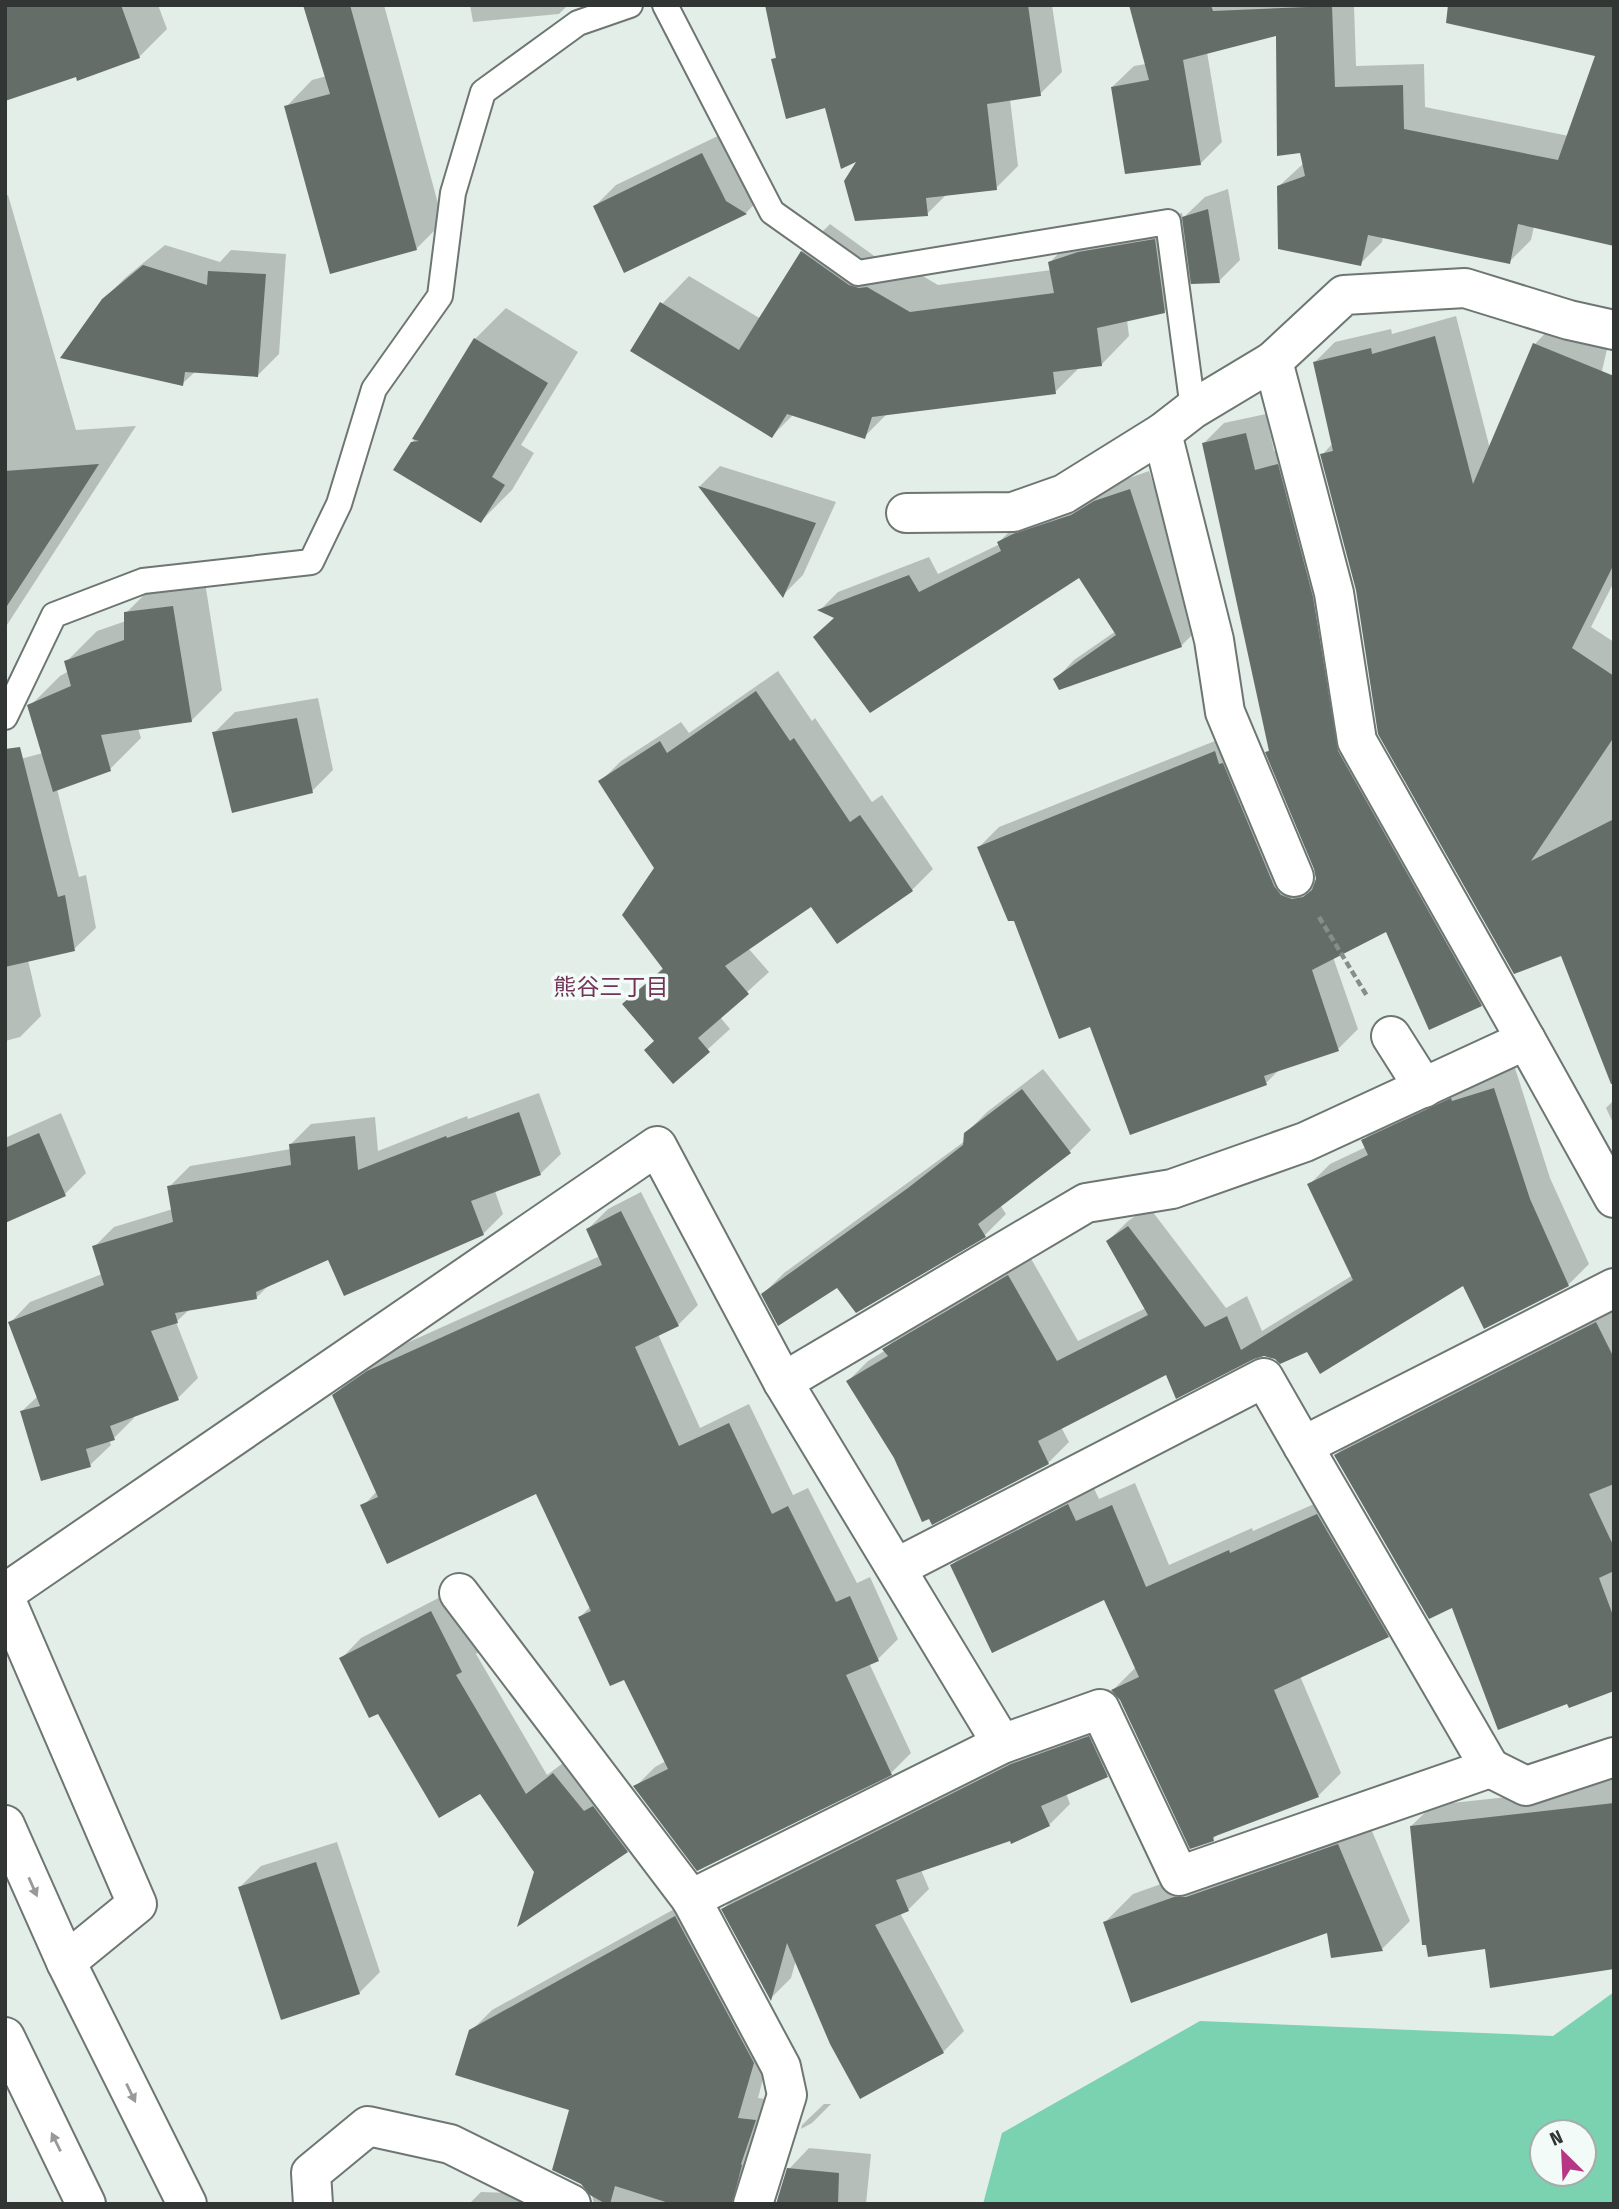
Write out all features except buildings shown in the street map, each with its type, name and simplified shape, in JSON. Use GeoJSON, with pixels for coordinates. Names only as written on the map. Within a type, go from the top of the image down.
{"type":"FeatureCollection","features":[{"type":"Feature","properties":{"kind":"street"},"geometry":{"type":"LineString","coordinates":[[906,513],[1013,512],[1064,495],[1273,361],[1344,295],[1465,288],[1569,320],[1614,330]]}},
{"type":"Feature","properties":{"kind":"street"},"geometry":{"type":"LineString","coordinates":[[1273,361],[1334,593],[1357,741],[1614,1198]]}},
{"type":"Feature","properties":{"kind":"street"},"geometry":{"type":"LineString","coordinates":[[1162,433],[1214,640],[1225,712],[1294,877]]}},
{"type":"Feature","properties":{"kind":"street"},"geometry":{"type":"LineString","coordinates":[[1391,1036],[1424,1088]]}},
{"type":"Feature","properties":{"kind":"street"},"geometry":{"type":"LineString","coordinates":[[783,1382],[1086,1203],[1172,1189],[1305,1142],[1525,1040]]}},
{"type":"Feature","properties":{"kind":"street"},"geometry":{"type":"LineString","coordinates":[[66,1962],[137,1904],[5,1596],[657,1146],[783,1382],[1002,1744]]}},
{"type":"Feature","properties":{"kind":"street"},"geometry":{"type":"LineString","coordinates":[[1303,1446],[1614,1288]]}},
{"type":"Feature","properties":{"kind":"street"},"geometry":{"type":"LineString","coordinates":[[895,1568],[1264,1378],[1490,1768],[1526,1786],[1614,1757]]}},
{"type":"Feature","properties":{"kind":"street"},"geometry":{"type":"LineString","coordinates":[[459,1593],[691,1899],[781,2067],[787,2095],[753,2204]]}},
{"type":"Feature","properties":{"kind":"street"},"geometry":{"type":"LineString","coordinates":[[691,1899],[1002,1744],[1100,1709],[1178,1876],[1490,1768]]}},
{"type":"Feature","properties":{"kind":"street"},"geometry":{"type":"LineString","coordinates":[[5,1825],[66,1962],[187,2204]]}},
{"type":"Feature","properties":{"kind":"street"},"geometry":{"type":"LineString","coordinates":[[5,2037],[86,2204]]}},
{"type":"Feature","properties":{"kind":"street"},"geometry":{"type":"LineString","coordinates":[[313,2204],[311,2173],[368,2126],[450,2144],[571,2204]]}},
{"type":"Feature","properties":{"kind":"lane"},"geometry":{"type":"LineString","coordinates":[[5,717],[54,615],[143,581],[311,562],[340,504],[374,389],[440,296],[453,193],[483,92],[578,23],[630,5]]}},
{"type":"Feature","properties":{"kind":"lane"},"geometry":{"type":"LineString","coordinates":[[665,5],[772,212],[858,273],[1168,222],[1193,410]]}},
{"type":"Feature","properties":{"kind":"path"},"geometry":{"type":"LineString","coordinates":[[1294,877],[1391,1036]]}},
{"type":"Feature","properties":{"kind":"green space"},"geometry":{"type":"Polygon","coordinates":[[[1614,1992],[1614,2204],[983,2204],[1002,2133],[1200,2021],[1553,2036],[1614,1992]]]}},
{"type":"Feature","properties":{"kind":"district","name":"熊谷三丁目"},"geometry":{"type":"Point","coordinates":[611,987]}}]}
